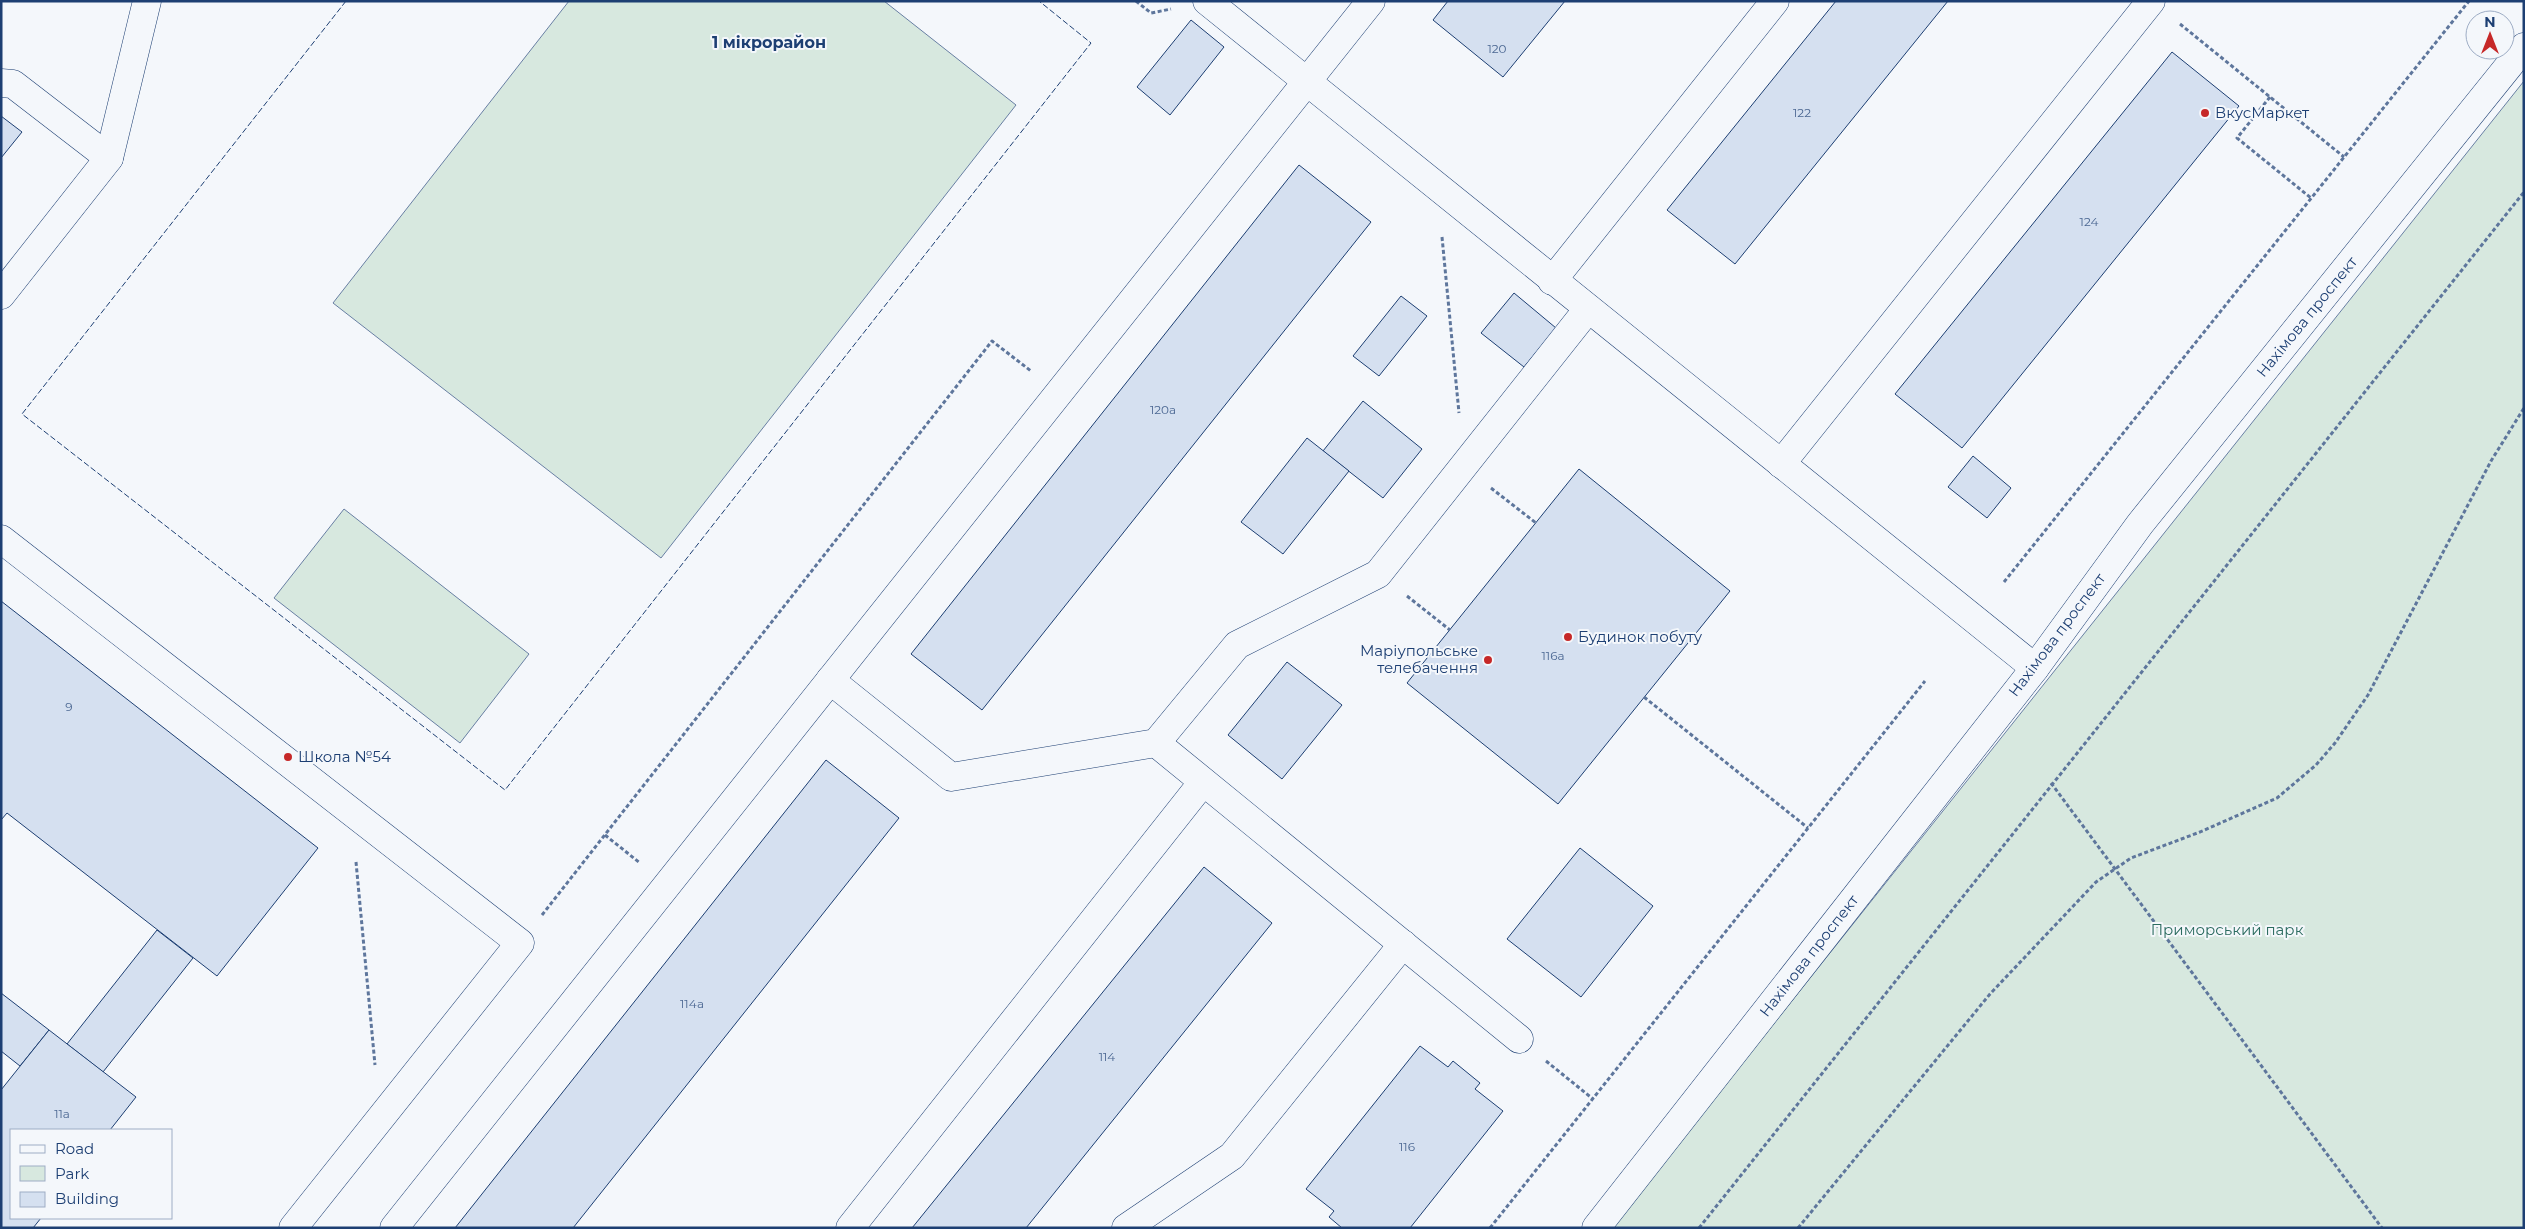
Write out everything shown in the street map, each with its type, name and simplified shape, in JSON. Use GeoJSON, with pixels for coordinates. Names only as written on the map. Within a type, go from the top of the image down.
{"type":"FeatureCollection","features":[{"type":"Feature","properties":{"kind":"main road"},"geometry":{"type":"LineString","coordinates":[[1,295],[109,158],[147,1]]}},
{"type":"Feature","properties":{"kind":"main road"},"geometry":{"type":"LineString","coordinates":[[1207,1],[2035,668]]}},
{"type":"Feature","properties":{"kind":"main road"},"geometry":{"type":"LineString","coordinates":[[394,1228],[1371,1]]}},
{"type":"Feature","properties":{"kind":"main road"},"geometry":{"type":"LineString","coordinates":[[1552,280],[1776,1]]}},
{"type":"Feature","properties":{"kind":"main road"},"geometry":{"type":"LineString","coordinates":[[1781,464],[2151,1]]}},
{"type":"Feature","properties":{"kind":"main road","name":"Нахімова проспект"},"geometry":{"type":"LineString","coordinates":[[1596,1228],[2035,668],[2140,524],[2524,47]]}},
{"type":"Feature","properties":{"kind":"main road"},"geometry":{"type":"LineString","coordinates":[[1,83],[13,84],[109,158]]}},
{"type":"Feature","properties":{"kind":"main road"},"geometry":{"type":"LineString","coordinates":[[830,680],[951,777],[1156,743],[1237,645],[1378,574],[1588,309]]}},
{"type":"Feature","properties":{"kind":"main road"},"geometry":{"type":"LineString","coordinates":[[1,539],[520,944],[293,1228]]}},
{"type":"Feature","properties":{"kind":"main road"},"geometry":{"type":"LineString","coordinates":[[1156,743],[1518,1038]]}},
{"type":"Feature","properties":{"kind":"main road"},"geometry":{"type":"LineString","coordinates":[[850,1228],[1204,782]]}},
{"type":"Feature","properties":{"kind":"main road"},"geometry":{"type":"LineString","coordinates":[[1126,1228],[1232,1156],[1403,944]]}},
{"type":"Feature","properties":{"kind":"path"},"geometry":{"type":"LineString","coordinates":[[2004,582],[2469,1]]}},
{"type":"Feature","properties":{"kind":"path"},"geometry":{"type":"LineString","coordinates":[[2174,19],[2344,157]]}},
{"type":"Feature","properties":{"kind":"path"},"geometry":{"type":"LineString","coordinates":[[2270,97],[2236,138],[2311,198]]}},
{"type":"Feature","properties":{"kind":"path"},"geometry":{"type":"LineString","coordinates":[[1437,188],[1464,466],[1536,523]]}},
{"type":"Feature","properties":{"kind":"path"},"geometry":{"type":"LineString","coordinates":[[1699,1228],[2051,783],[2524,192]]}},
{"type":"Feature","properties":{"kind":"path"},"geometry":{"type":"LineString","coordinates":[[520,944],[992,341],[1059,393]]}},
{"type":"Feature","properties":{"kind":"path"},"geometry":{"type":"LineString","coordinates":[[1798,1228],[1990,994],[2096,882],[2131,858],[2200,832],[2277,798],[2316,765],[2335,743],[2368,695],[2490,461],[2524,408]]}},
{"type":"Feature","properties":{"kind":"path"},"geometry":{"type":"LineString","coordinates":[[1378,574],[1450,630]]}},
{"type":"Feature","properties":{"kind":"path"},"geometry":{"type":"LineString","coordinates":[[1490,1228],[1925,681]]}},
{"type":"Feature","properties":{"kind":"path"},"geometry":{"type":"LineString","coordinates":[[1644,698],[1808,828]]}},
{"type":"Feature","properties":{"kind":"path"},"geometry":{"type":"LineString","coordinates":[[2051,783],[2382,1228]]}},
{"type":"Feature","properties":{"kind":"path"},"geometry":{"type":"LineString","coordinates":[[352,813],[380,1119]]}},
{"type":"Feature","properties":{"kind":"path"},"geometry":{"type":"LineString","coordinates":[[605,836],[668,885]]}},
{"type":"Feature","properties":{"kind":"path"},"geometry":{"type":"LineString","coordinates":[[1518,1038],[1593,1099]]}},
{"type":"Feature","properties":{"kind":"green space"},"geometry":{"type":"Polygon","coordinates":[[[569,1],[884,1],[1016,105],[661,558],[333,303],[569,1]]]}},
{"type":"Feature","properties":{"kind":"green space","name":"Приморський парк"},"geometry":{"type":"Polygon","coordinates":[[[2524,81],[2524,1228],[1611,1228],[2524,81]]]}},
{"type":"Feature","properties":{"kind":"green space"},"geometry":{"type":"Polygon","coordinates":[[[344,509],[529,654],[460,743],[274,598],[344,509]]]}},
{"type":"Feature","properties":{"kind":"building"},"geometry":{"type":"Polygon","coordinates":[[[1448,1],[1565,1],[1503,77],[1433,20],[1448,1]]]}},
{"type":"Feature","properties":{"kind":"building"},"geometry":{"type":"Polygon","coordinates":[[[1836,1],[1948,1],[1735,264],[1667,210],[1836,1]]]}},
{"type":"Feature","properties":{"kind":"building"},"geometry":{"type":"Polygon","coordinates":[[[1191,20],[1224,47],[1170,115],[1137,87],[1191,20]]]}},
{"type":"Feature","properties":{"kind":"building"},"geometry":{"type":"Polygon","coordinates":[[[2172,52],[2239,106],[1962,448],[1895,394],[2172,52]]]}},
{"type":"Feature","properties":{"kind":"building"},"geometry":{"type":"Polygon","coordinates":[[[1,116],[22,132],[1,158],[1,116]]]}},
{"type":"Feature","properties":{"kind":"building"},"geometry":{"type":"Polygon","coordinates":[[[1299,165],[1371,222],[982,710],[911,654],[1299,165]]]}},
{"type":"Feature","properties":{"kind":"building"},"geometry":{"type":"Polygon","coordinates":[[[1514,293],[1556,328],[1524,367],[1481,333],[1514,293]]]}},
{"type":"Feature","properties":{"kind":"building"},"geometry":{"type":"Polygon","coordinates":[[[1401,296],[1427,316],[1379,376],[1353,356],[1401,296]]]}},
{"type":"Feature","properties":{"kind":"building"},"geometry":{"type":"Polygon","coordinates":[[[1363,401],[1422,449],[1383,498],[1323,451],[1363,401]]]}},
{"type":"Feature","properties":{"kind":"building"},"geometry":{"type":"Polygon","coordinates":[[[1307,438],[1349,471],[1283,554],[1241,522],[1307,438]]]}},
{"type":"Feature","properties":{"kind":"building"},"geometry":{"type":"Polygon","coordinates":[[[1973,456],[2011,488],[1987,518],[1948,487],[1973,456]]]}},
{"type":"Feature","properties":{"kind":"building"},"geometry":{"type":"Polygon","coordinates":[[[1579,469],[1730,591],[1558,804],[1407,683],[1579,469]]]}},
{"type":"Feature","properties":{"kind":"building"},"geometry":{"type":"Polygon","coordinates":[[[1,601],[318,848],[217,976],[7,813],[1,820],[1,601]]]}},
{"type":"Feature","properties":{"kind":"building"},"geometry":{"type":"Polygon","coordinates":[[[1287,662],[1342,705],[1282,779],[1228,735],[1287,662]]]}},
{"type":"Feature","properties":{"kind":"building"},"geometry":{"type":"Polygon","coordinates":[[[826,760],[899,818],[573,1228],[455,1228],[826,760]]]}},
{"type":"Feature","properties":{"kind":"building"},"geometry":{"type":"Polygon","coordinates":[[[1580,848],[1653,906],[1581,997],[1507,939],[1580,848]]]}},
{"type":"Feature","properties":{"kind":"building"},"geometry":{"type":"Polygon","coordinates":[[[1204,867],[1272,923],[1026,1228],[912,1228],[1204,867]]]}},
{"type":"Feature","properties":{"kind":"building"},"geometry":{"type":"Polygon","coordinates":[[[157,930],[193,958],[103,1072],[67,1044],[157,930]]]}},
{"type":"Feature","properties":{"kind":"building"},"geometry":{"type":"Polygon","coordinates":[[[1,993],[49,1030],[20,1066],[1,1051],[1,993]]]}},
{"type":"Feature","properties":{"kind":"building"},"geometry":{"type":"Polygon","coordinates":[[[49,1030],[136,1097],[111,1129],[10,1129],[10,1219],[40,1219],[33,1228],[1,1228],[1,1090],[49,1030]]]}},
{"type":"Feature","properties":{"kind":"building"},"geometry":{"type":"Polygon","coordinates":[[[1420,1046],[1448,1067],[1453,1061],[1480,1083],[1475,1089],[1503,1111],[1410,1228],[1342,1228],[1329,1217],[1334,1211],[1306,1189],[1420,1046]]]}},
{"type":"Feature","properties":{"kind":"fence"},"geometry":{"type":"LineString","coordinates":[[346,1],[22,414],[505,790],[1091,43],[1039,1]]}},
{"type":"Feature","properties":{"kind":"place","name":"ВкусМаркет"},"geometry":{"type":"Point","coordinates":[2205,113]}},
{"type":"Feature","properties":{"kind":"place","name":"Будинок побуту"},"geometry":{"type":"Point","coordinates":[1568,637]}},
{"type":"Feature","properties":{"kind":"place","name":"Маріупольське телебачення"},"geometry":{"type":"Point","coordinates":[1488,660]}},
{"type":"Feature","properties":{"kind":"place","name":"Школа №54"},"geometry":{"type":"Point","coordinates":[288,757]}},
{"type":"Feature","properties":{"kind":"district","name":"1 мікрорайон"},"geometry":{"type":"Point","coordinates":[769,42]}}]}
